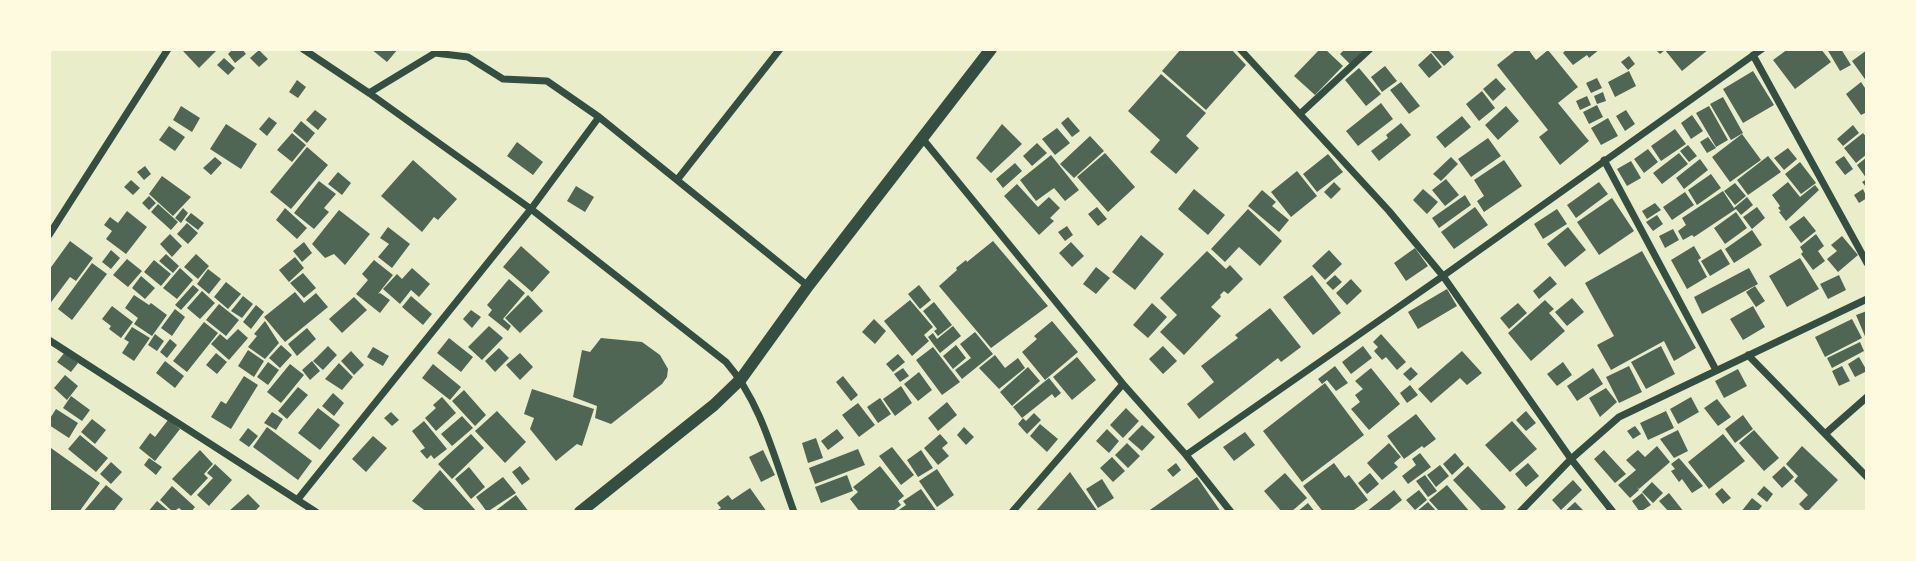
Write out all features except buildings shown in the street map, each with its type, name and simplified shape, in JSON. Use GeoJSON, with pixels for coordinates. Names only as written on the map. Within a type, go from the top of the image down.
{"type":"FeatureCollection","features":[{"type":"Feature","properties":{"kind":"street"},"geometry":{"type":"LineString","coordinates":[[49,235],[168,49]]}},
{"type":"Feature","properties":{"kind":"street"},"geometry":{"type":"LineString","coordinates":[[303,49],[531,209],[716,353],[741,379],[752,399],[794,512]]}},
{"type":"Feature","properties":{"kind":"street"},"geometry":{"type":"LineString","coordinates":[[677,180],[780,49]]}},
{"type":"Feature","properties":{"kind":"street"},"geometry":{"type":"LineString","coordinates":[[580,512],[714,405],[741,379],[808,286],[991,49]]}},
{"type":"Feature","properties":{"kind":"street"},"geometry":{"type":"LineString","coordinates":[[1240,49],[1389,211],[1443,276],[1571,459],[1613,512]]}},
{"type":"Feature","properties":{"kind":"street"},"geometry":{"type":"LineString","coordinates":[[1300,114],[1370,49]]}},
{"type":"Feature","properties":{"kind":"street"},"geometry":{"type":"LineString","coordinates":[[1186,455],[1762,49]]}},
{"type":"Feature","properties":{"kind":"street"},"geometry":{"type":"LineString","coordinates":[[369,93],[435,53],[468,57],[503,79],[547,81],[599,117],[808,286]]}},
{"type":"Feature","properties":{"kind":"street"},"geometry":{"type":"LineString","coordinates":[[1753,55],[1867,263]]}},
{"type":"Feature","properties":{"kind":"street"},"geometry":{"type":"LineString","coordinates":[[298,499],[531,209],[599,117]]}},
{"type":"Feature","properties":{"kind":"street"},"geometry":{"type":"LineString","coordinates":[[922,137],[1231,512]]}},
{"type":"Feature","properties":{"kind":"street"},"geometry":{"type":"LineString","coordinates":[[1604,160],[1716,370]]}},
{"type":"Feature","properties":{"kind":"street"},"geometry":{"type":"LineString","coordinates":[[1520,512],[1571,459],[1619,417],[1867,299]]}},
{"type":"Feature","properties":{"kind":"street"},"geometry":{"type":"LineString","coordinates":[[49,340],[316,512]]}},
{"type":"Feature","properties":{"kind":"street"},"geometry":{"type":"LineString","coordinates":[[1748,355],[1867,477]]}},
{"type":"Feature","properties":{"kind":"street"},"geometry":{"type":"LineString","coordinates":[[1012,512],[1123,384]]}},
{"type":"Feature","properties":{"kind":"street"},"geometry":{"type":"LineString","coordinates":[[1825,434],[1867,397]]}}]}
